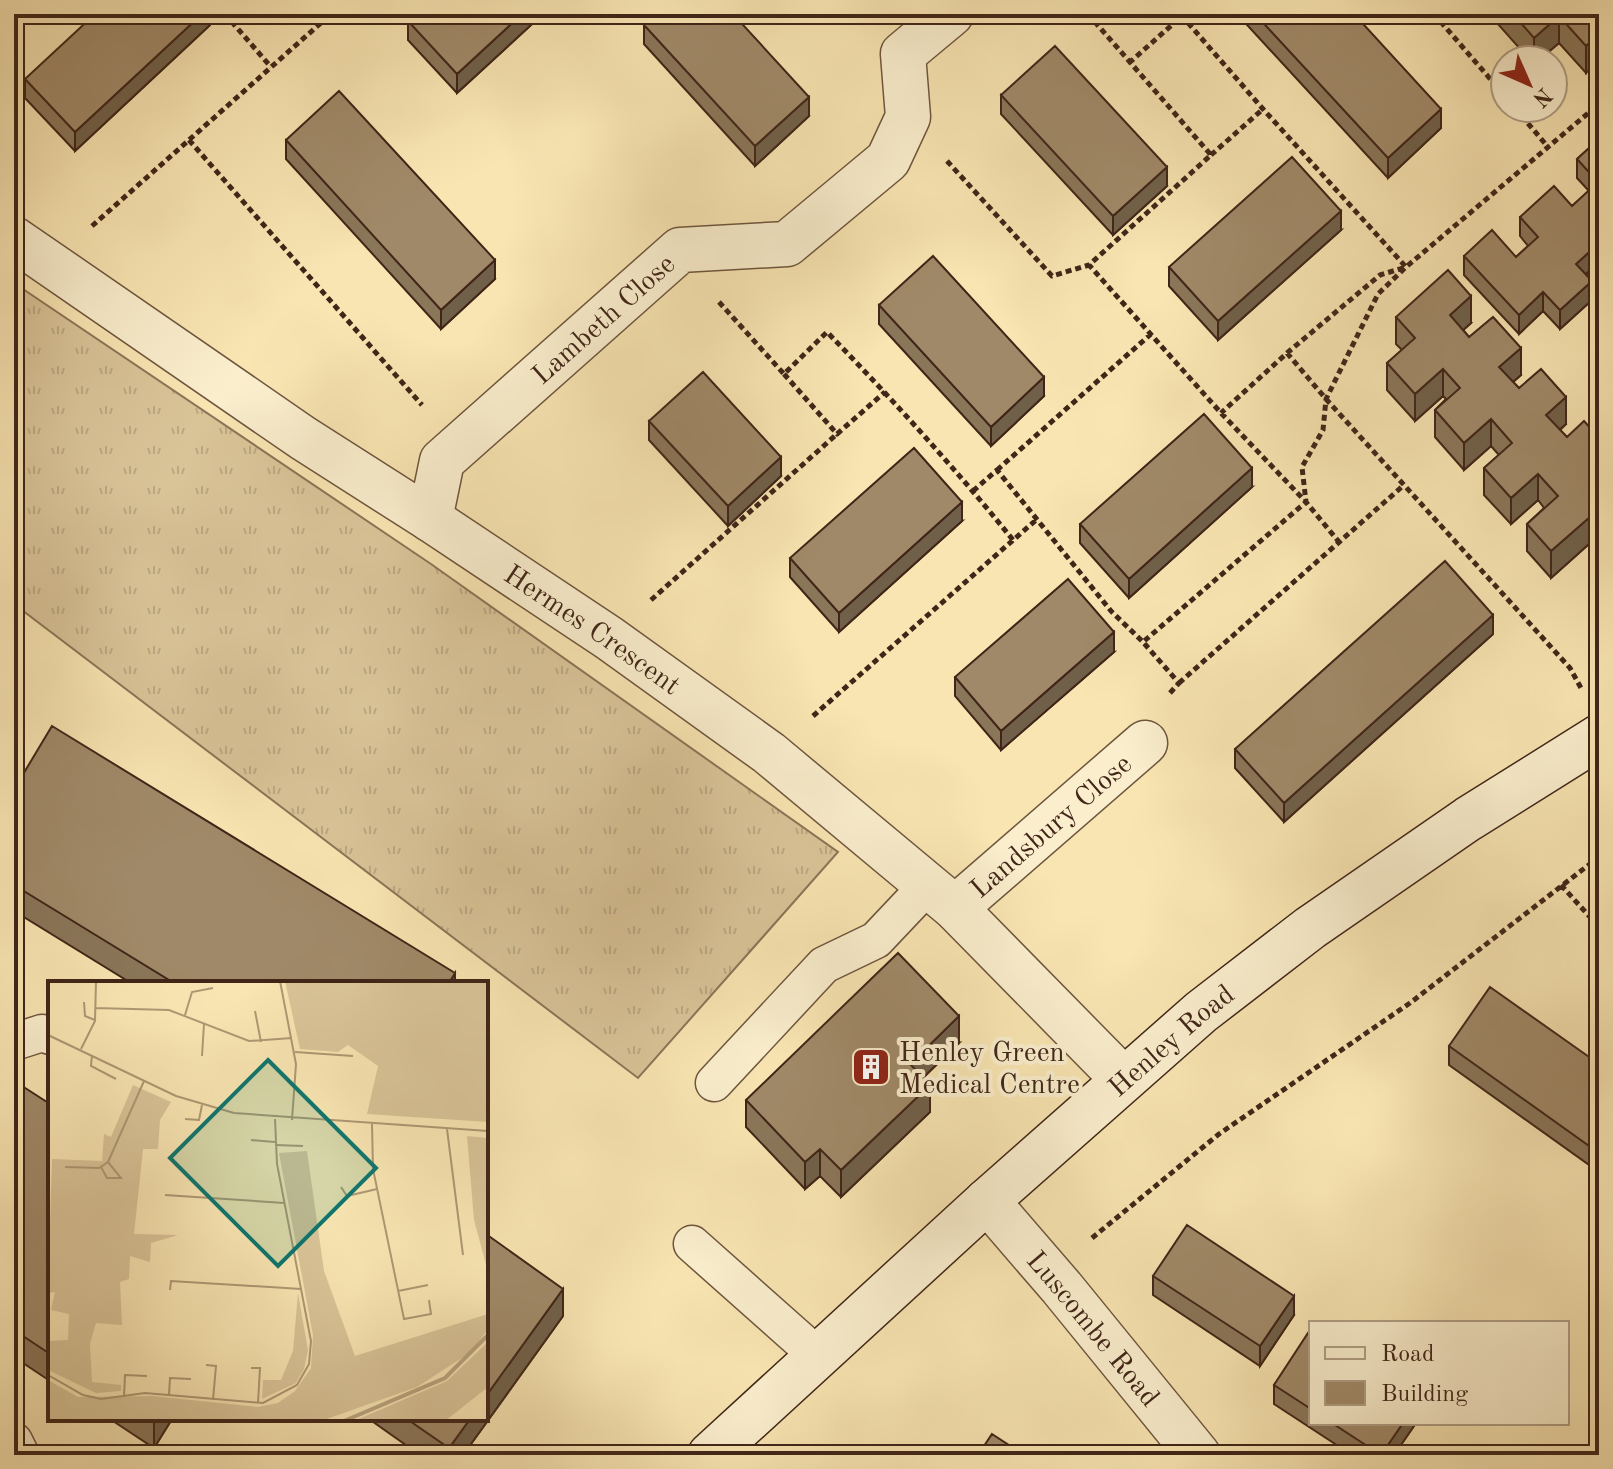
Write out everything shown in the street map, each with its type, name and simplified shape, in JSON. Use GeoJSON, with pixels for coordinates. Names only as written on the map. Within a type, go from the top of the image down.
{"type":"FeatureCollection","features":[{"type":"Feature","properties":{"kind":"street","name":"Lambeth Close"},"geometry":{"type":"LineString","coordinates":[[442,461],[680,250],[787,244],[888,160],[908,117],[903,54],[951,14]]}},
{"type":"Feature","properties":{"kind":"street","name":"Hermes Crescent"},"geometry":{"type":"LineString","coordinates":[[14,239],[303,438],[609,638],[769,753],[941,896],[1123,1079]]}},
{"type":"Feature","properties":{"kind":"street"},"geometry":{"type":"LineString","coordinates":[[430,519],[442,461]]}},
{"type":"Feature","properties":{"kind":"street","name":"Henley Road"},"geometry":{"type":"LineString","coordinates":[[710,1455],[987,1201],[1201,1012],[1310,928],[1468,819],[1599,737]]}},
{"type":"Feature","properties":{"kind":"street","name":"Landsbury Close"},"geometry":{"type":"LineString","coordinates":[[941,896],[1145,743]]}},
{"type":"Feature","properties":{"kind":"street","name":"Luscombe Road"},"geometry":{"type":"LineString","coordinates":[[987,1201],[1045,1267],[1198,1455]]}},
{"type":"Feature","properties":{"kind":"lane"},"geometry":{"type":"LineString","coordinates":[[714,1083],[824,965],[876,940],[941,896]]}},
{"type":"Feature","properties":{"kind":"lane"},"geometry":{"type":"LineString","coordinates":[[14,1042],[42,1033],[48,1035]]}},
{"type":"Feature","properties":{"kind":"lane"},"geometry":{"type":"LineString","coordinates":[[692,1244],[818,1356]]}},
{"type":"Feature","properties":{"kind":"lane"},"geometry":{"type":"LineString","coordinates":[[14,1441],[21,1455]]}},
{"type":"Feature","properties":{"kind":"path"},"geometry":{"type":"LineString","coordinates":[[14,19],[20,14]]}},
{"type":"Feature","properties":{"kind":"path"},"geometry":{"type":"LineString","coordinates":[[225,14],[271,67]]}},
{"type":"Feature","properties":{"kind":"path"},"geometry":{"type":"LineString","coordinates":[[49,264],[331,14]]}},
{"type":"Feature","properties":{"kind":"path"},"geometry":{"type":"LineString","coordinates":[[1088,14],[1211,155]]}},
{"type":"Feature","properties":{"kind":"path"},"geometry":{"type":"LineString","coordinates":[[1434,14],[1489,78]]}},
{"type":"Feature","properties":{"kind":"path"},"geometry":{"type":"LineString","coordinates":[[1129,63],[1182,16],[1406,267]]}},
{"type":"Feature","properties":{"kind":"path"},"geometry":{"type":"LineString","coordinates":[[1306,502],[1302,467],[1323,430],[1326,399],[1378,294],[1599,104]]}},
{"type":"Feature","properties":{"kind":"path"},"geometry":{"type":"LineString","coordinates":[[908,117],[1052,276],[1089,265],[1263,109]]}},
{"type":"Feature","properties":{"kind":"path"},"geometry":{"type":"LineString","coordinates":[[1529,124],[1549,147]]}},
{"type":"Feature","properties":{"kind":"path"},"geometry":{"type":"LineString","coordinates":[[189,140],[461,450],[442,461]]}},
{"type":"Feature","properties":{"kind":"path"},"geometry":{"type":"LineString","coordinates":[[680,250],[722,306],[837,434]]}},
{"type":"Feature","properties":{"kind":"path"},"geometry":{"type":"LineString","coordinates":[[1089,265],[1339,542]]}},
{"type":"Feature","properties":{"kind":"path"},"geometry":{"type":"LineString","coordinates":[[1221,413],[1380,275],[1406,267]]}},
{"type":"Feature","properties":{"kind":"path"},"geometry":{"type":"LineString","coordinates":[[784,374],[827,332],[885,392],[1013,540]]}},
{"type":"Feature","properties":{"kind":"path"},"geometry":{"type":"LineString","coordinates":[[973,491],[1151,334]]}},
{"type":"Feature","properties":{"kind":"path"},"geometry":{"type":"LineString","coordinates":[[1287,353],[1570,668],[1585,695]]}},
{"type":"Feature","properties":{"kind":"path"},"geometry":{"type":"LineString","coordinates":[[609,638],[885,392]]}},
{"type":"Feature","properties":{"kind":"path"},"geometry":{"type":"LineString","coordinates":[[997,470],[1111,611],[1179,683]]}},
{"type":"Feature","properties":{"kind":"path"},"geometry":{"type":"LineString","coordinates":[[1145,743],[1156,708],[1179,683],[1404,485]]}},
{"type":"Feature","properties":{"kind":"path"},"geometry":{"type":"LineString","coordinates":[[1143,642],[1306,502]]}},
{"type":"Feature","properties":{"kind":"path"},"geometry":{"type":"LineString","coordinates":[[769,753],[1036,520]]}},
{"type":"Feature","properties":{"kind":"path"},"geometry":{"type":"LineString","coordinates":[[1045,1267],[1090,1240],[1219,1134],[1410,1003],[1599,857]]}},
{"type":"Feature","properties":{"kind":"path"},"geometry":{"type":"LineString","coordinates":[[1561,885],[1599,927]]}},
{"type":"Feature","properties":{"kind":"green space"},"geometry":{"type":"Polygon","coordinates":[[[14,283],[431,564],[838,852],[638,1078],[14,604],[14,283]]]}},
{"type":"Feature","properties":{"kind":"building"},"geometry":{"type":"Polygon","coordinates":[[[95,14],[202,14],[75,132],[25,79],[95,14]]]}},
{"type":"Feature","properties":{"kind":"building"},"geometry":{"type":"Polygon","coordinates":[[[415,14],[522,14],[457,74],[408,21],[415,14]]]}},
{"type":"Feature","properties":{"kind":"building"},"geometry":{"type":"Polygon","coordinates":[[[656,14],[733,14],[809,97],[755,146],[644,25],[656,14]]]}},
{"type":"Feature","properties":{"kind":"building"},"geometry":{"type":"Polygon","coordinates":[[[1255,14],[1354,14],[1441,109],[1388,158],[1255,14]]]}},
{"type":"Feature","properties":{"kind":"building"},"geometry":{"type":"Polygon","coordinates":[[[1513,14],[1599,14],[1599,34],[1586,46],[1559,16],[1534,38],[1513,14]]]}},
{"type":"Feature","properties":{"kind":"building"},"geometry":{"type":"Polygon","coordinates":[[[1055,46],[1167,167],[1113,216],[1001,95],[1055,46]]]}},
{"type":"Feature","properties":{"kind":"building"},"geometry":{"type":"Polygon","coordinates":[[[339,91],[495,260],[441,310],[286,140],[339,91]]]}},
{"type":"Feature","properties":{"kind":"building"},"geometry":{"type":"Polygon","coordinates":[[[1599,139],[1599,246],[1576,264],[1592,281],[1560,310],[1543,292],[1519,315],[1464,256],[1492,230],[1516,257],[1538,237],[1520,217],[1554,186],[1572,206],[1598,182],[1577,159],[1599,139]]]}},
{"type":"Feature","properties":{"kind":"building"},"geometry":{"type":"Polygon","coordinates":[[[1292,157],[1341,211],[1218,321],[1169,267],[1292,157]]]}},
{"type":"Feature","properties":{"kind":"building"},"geometry":{"type":"Polygon","coordinates":[[[933,256],[1044,377],[991,427],[879,305],[933,256]]]}},
{"type":"Feature","properties":{"kind":"building"},"geometry":{"type":"Polygon","coordinates":[[[1448,270],[1471,296],[1450,315],[1469,337],[1493,317],[1521,348],[1499,367],[1519,388],[1541,369],[1566,397],[1546,415],[1567,437],[1584,421],[1599,438],[1599,469],[1595,472],[1599,476],[1599,509],[1551,551],[1527,524],[1558,496],[1538,474],[1511,498],[1484,468],[1512,443],[1491,419],[1464,443],[1435,410],[1460,388],[1443,369],[1415,394],[1387,363],[1415,338],[1396,317],[1448,270]]]}},
{"type":"Feature","properties":{"kind":"building"},"geometry":{"type":"Polygon","coordinates":[[[703,372],[781,457],[728,506],[649,421],[703,372]]]}},
{"type":"Feature","properties":{"kind":"building"},"geometry":{"type":"Polygon","coordinates":[[[1204,414],[1252,468],[1129,579],[1080,524],[1204,414]]]}},
{"type":"Feature","properties":{"kind":"building"},"geometry":{"type":"Polygon","coordinates":[[[914,448],[962,502],[839,613],[790,558],[914,448]]]}},
{"type":"Feature","properties":{"kind":"building"},"geometry":{"type":"Polygon","coordinates":[[[1445,561],[1493,615],[1284,803],[1235,749],[1445,561]]]}},
{"type":"Feature","properties":{"kind":"building"},"geometry":{"type":"Polygon","coordinates":[[[1068,579],[1114,632],[1001,731],[955,677],[1068,579]]]}},
{"type":"Feature","properties":{"kind":"building"},"geometry":{"type":"Polygon","coordinates":[[[52,726],[455,973],[450,981],[171,981],[14,885],[14,771],[22,776],[52,726]]]}},
{"type":"Feature","properties":{"kind":"building","name":"Henley Green Medical Centre"},"geometry":{"type":"Polygon","coordinates":[[[898,953],[959,1016],[910,1064],[930,1085],[841,1170],[820,1149],[805,1162],[746,1100],[898,953]]]}},
{"type":"Feature","properties":{"kind":"building"},"geometry":{"type":"Polygon","coordinates":[[[1490,987],[1599,1064],[1599,1153],[1449,1046],[1490,987]]]}},
{"type":"Feature","properties":{"kind":"building"},"geometry":{"type":"Polygon","coordinates":[[[19,1084],[48,1103],[48,1353],[14,1330],[14,1092],[19,1084]]]}},
{"type":"Feature","properties":{"kind":"building"},"geometry":{"type":"Polygon","coordinates":[[[1187,1225],[1294,1296],[1260,1346],[1153,1276],[1187,1225]]]}},
{"type":"Feature","properties":{"kind":"building"},"geometry":{"type":"Polygon","coordinates":[[[488,1235],[563,1289],[488,1393],[488,1235]]]}},
{"type":"Feature","properties":{"kind":"building"},"geometry":{"type":"Polygon","coordinates":[[[1308,1333],[1309,1334],[1309,1408],[1274,1385],[1308,1333]]]}},
{"type":"Feature","properties":{"kind":"building"},"geometry":{"type":"Polygon","coordinates":[[[410,1421],[469,1421],[449,1448],[410,1421]]]}},
{"type":"Feature","properties":{"kind":"building"},"geometry":{"type":"Polygon","coordinates":[[[1335,1425],[1402,1425],[1381,1455],[1335,1425]]]}},
{"type":"Feature","properties":{"kind":"building"},"geometry":{"type":"Polygon","coordinates":[[[992,1434],[1024,1455],[978,1455],[992,1434]]]}},
{"type":"Feature","properties":{"kind":"place","name":"Henley Green Medical Centre"},"geometry":{"type":"Point","coordinates":[871,1067]}}]}
